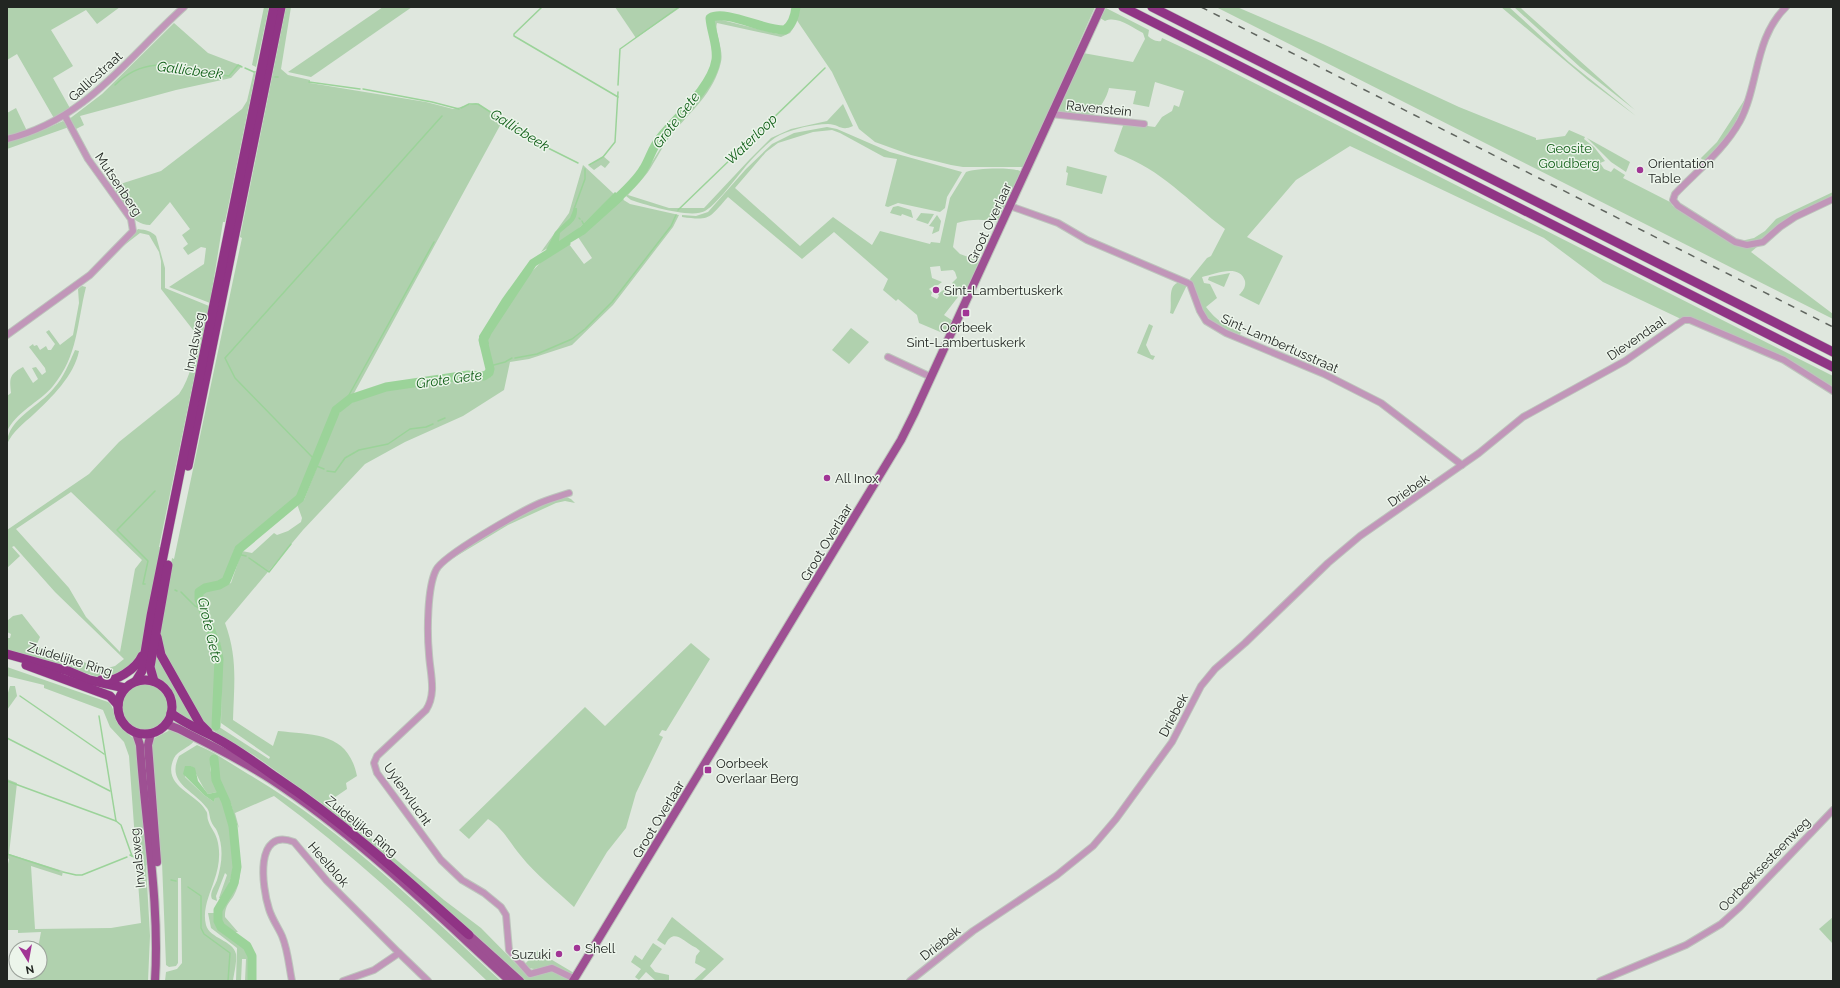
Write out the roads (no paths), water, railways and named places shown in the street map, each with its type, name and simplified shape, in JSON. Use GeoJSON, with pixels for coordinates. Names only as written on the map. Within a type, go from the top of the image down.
{"type":"FeatureCollection","features":[{"type":"Feature","properties":{"kind":"highway","name":"Invalsweg"},"geometry":{"type":"LineString","coordinates":[[136,681],[142,671],[274,7]]}},
{"type":"Feature","properties":{"kind":"highway","name":"Invalsweg"},"geometry":{"type":"LineString","coordinates":[[154,681],[150,667],[173,539],[281,7]]}},
{"type":"Feature","properties":{"kind":"highway"},"geometry":{"type":"LineString","coordinates":[[1123,7],[1833,367]]}},
{"type":"Feature","properties":{"kind":"highway"},"geometry":{"type":"LineString","coordinates":[[1152,7],[1833,352]]}},
{"type":"Feature","properties":{"kind":"highway"},"geometry":{"type":"LineString","coordinates":[[157,629],[157,643],[161,655],[200,724],[215,738]]}},
{"type":"Feature","properties":{"kind":"highway"},"geometry":{"type":"LineString","coordinates":[[80,675],[105,681],[112,680],[139,663],[145,651]]}},
{"type":"Feature","properties":{"kind":"highway","name":"Zuidelijke Ring"},"geometry":{"type":"LineString","coordinates":[[7,654],[80,675],[90,680],[125,688]]}},
{"type":"Feature","properties":{"kind":"highway","name":"Zuidelijke Ring"},"geometry":{"type":"LineString","coordinates":[[7,660],[84,685],[110,696],[118,705]]}},
{"type":"Feature","properties":{"kind":"highway"},"geometry":{"type":"LineString","coordinates":[[136,681],[154,681],[160,684],[168,693],[172,702],[171,713],[166,724],[151,733],[136,733],[123,724],[119,715],[118,705],[120,697],[125,688],[136,681]]}},
{"type":"Feature","properties":{"kind":"highway","name":"Zuidelijke Ring"},"geometry":{"type":"LineString","coordinates":[[171,713],[180,720],[215,738],[278,778],[338,822],[368,846],[469,935]]}},
{"type":"Feature","properties":{"kind":"main road","name":"Groot Overlaar"},"geometry":{"type":"LineString","coordinates":[[574,980],[901,440],[931,378],[1100,7]]}},
{"type":"Feature","properties":{"kind":"main road","name":"Zuidelijke Ring"},"geometry":{"type":"LineString","coordinates":[[166,724],[179,728],[257,770],[324,817],[396,877],[510,981]]}},
{"type":"Feature","properties":{"kind":"main road","name":"Invalsweg"},"geometry":{"type":"LineString","coordinates":[[136,733],[140,745],[152,872],[155,927],[155,981]]}},
{"type":"Feature","properties":{"kind":"main road","name":"Invalsweg"},"geometry":{"type":"LineString","coordinates":[[151,733],[148,745],[161,926],[160,981]]}},
{"type":"Feature","properties":{"kind":"main road","name":"Zuidelijke Ring"},"geometry":{"type":"LineString","coordinates":[[469,935],[520,981]]}},
{"type":"Feature","properties":{"kind":"street","name":"Gallicstraat"},"geometry":{"type":"LineString","coordinates":[[7,139],[42,128],[65,116],[91,97],[184,7]]}},
{"type":"Feature","properties":{"kind":"street"},"geometry":{"type":"LineString","coordinates":[[1786,7],[1776,20],[1762,47],[1745,109],[1740,121],[1723,145],[1673,197],[1676,205],[1735,242],[1747,245],[1763,242],[1780,227],[1795,217],[1833,199]]}},
{"type":"Feature","properties":{"kind":"street","name":"Ravenstein"},"geometry":{"type":"LineString","coordinates":[[1051,114],[1144,124]]}},
{"type":"Feature","properties":{"kind":"street","name":"Mutsenberg"},"geometry":{"type":"LineString","coordinates":[[7,335],[90,275],[131,234],[133,223],[88,159],[65,116]]}},
{"type":"Feature","properties":{"kind":"street","name":"Sint-Lambertusstraat"},"geometry":{"type":"LineString","coordinates":[[1010,206],[1058,223],[1087,240],[1190,284],[1200,311],[1206,321],[1226,333],[1324,374],[1381,403],[1462,465]]}},
{"type":"Feature","properties":{"kind":"street","name":"Dievendaal"},"geometry":{"type":"LineString","coordinates":[[1462,465],[1523,417],[1625,361],[1684,320],[1690,320],[1779,358],[1833,391]]}},
{"type":"Feature","properties":{"kind":"street"},"geometry":{"type":"LineString","coordinates":[[888,357],[931,378]]}},
{"type":"Feature","properties":{"kind":"street","name":"Driebek"},"geometry":{"type":"LineString","coordinates":[[910,981],[973,931],[1052,879],[1093,846],[1116,819],[1167,748],[1201,686],[1215,669],[1246,643],[1340,552],[1462,465]]}},
{"type":"Feature","properties":{"kind":"street","name":"Uylenvlucht"},"geometry":{"type":"LineString","coordinates":[[569,493],[541,502],[508,520],[440,563],[433,577],[428,614],[428,640],[433,691],[431,703],[426,710],[382,751],[374,763],[377,772],[441,860],[462,880],[484,893],[502,907],[506,915],[509,950],[530,974],[552,968],[574,980]]}},
{"type":"Feature","properties":{"kind":"street","name":"Oorbeeksesteenweg"},"geometry":{"type":"LineString","coordinates":[[1600,981],[1686,945],[1721,924],[1740,907],[1833,810]]}},
{"type":"Feature","properties":{"kind":"street","name":"Heelblok"},"geometry":{"type":"LineString","coordinates":[[292,981],[282,936],[272,917],[265,892],[265,853],[270,845],[278,840],[288,840],[294,842],[327,881],[400,953]]}},
{"type":"Feature","properties":{"kind":"street"},"geometry":{"type":"LineString","coordinates":[[343,981],[374,970],[400,953],[428,981]]}},
{"type":"Feature","properties":{"kind":"waterway"},"geometry":{"type":"LineString","coordinates":[[542,7],[514,34],[514,36],[618,97]]}},
{"type":"Feature","properties":{"kind":"waterway"},"geometry":{"type":"LineString","coordinates":[[618,85],[620,49],[679,7]]}},
{"type":"Feature","properties":{"kind":"waterway","name":"Grote Gete"},"geometry":{"type":"LineString","coordinates":[[611,204],[638,177],[657,142],[708,81],[716,60],[715,44],[710,18],[725,16],[785,30],[790,26],[793,20],[796,7]]}},
{"type":"Feature","properties":{"kind":"waterway","name":"Gallicbeek"},"geometry":{"type":"LineString","coordinates":[[115,85],[129,74],[142,68],[156,65],[184,68],[229,76],[238,65],[242,67]]}},
{"type":"Feature","properties":{"kind":"waterway","name":"Gallicbeek"},"geometry":{"type":"LineString","coordinates":[[245,68],[254,72]]}},
{"type":"Feature","properties":{"kind":"waterway","name":"Waterloop"},"geometry":{"type":"LineString","coordinates":[[678,210],[825,68]]}},
{"type":"Feature","properties":{"kind":"waterway","name":"Gallicbeek"},"geometry":{"type":"LineString","coordinates":[[309,82],[360,89]]}},
{"type":"Feature","properties":{"kind":"waterway","name":"Gallicbeek"},"geometry":{"type":"LineString","coordinates":[[363,89],[432,102],[459,109]]}},
{"type":"Feature","properties":{"kind":"waterway"},"geometry":{"type":"LineString","coordinates":[[589,165],[603,157],[615,142],[618,92]]}},
{"type":"Feature","properties":{"kind":"waterway","name":"Gallicbeek"},"geometry":{"type":"LineString","coordinates":[[461,108],[469,104],[478,104],[540,144],[578,163]]}},
{"type":"Feature","properties":{"kind":"waterway"},"geometry":{"type":"LineString","coordinates":[[316,461],[235,378],[225,358],[442,116]]}},
{"type":"Feature","properties":{"kind":"waterway","name":"Gallicbeek"},"geometry":{"type":"LineString","coordinates":[[574,209],[585,179],[585,169]]}},
{"type":"Feature","properties":{"kind":"waterway"},"geometry":{"type":"LineString","coordinates":[[515,358],[537,354],[572,339],[585,329],[612,302],[671,226],[676,215]]}},
{"type":"Feature","properties":{"kind":"waterway","name":"Grote Gete"},"geometry":{"type":"LineString","coordinates":[[582,221],[584,225]]}},
{"type":"Feature","properties":{"kind":"waterway"},"geometry":{"type":"LineString","coordinates":[[350,399],[349,395],[434,242]]}},
{"type":"Feature","properties":{"kind":"waterway","name":"Grote Gete"},"geometry":{"type":"LineString","coordinates":[[216,726],[219,659],[216,644],[199,599],[199,592],[205,588],[219,585],[226,581],[239,549],[300,498],[336,410],[350,399],[386,387],[468,375],[484,376],[489,373],[490,369],[483,340],[486,335]]}},
{"type":"Feature","properties":{"kind":"waterway"},"geometry":{"type":"LineString","coordinates":[[490,366],[505,362],[512,358]]}},
{"type":"Feature","properties":{"kind":"waterway"},"geometry":{"type":"LineString","coordinates":[[438,421],[445,418]]}},
{"type":"Feature","properties":{"kind":"waterway"},"geometry":{"type":"LineString","coordinates":[[327,471],[335,472],[345,458],[359,450],[388,444],[410,429],[426,427],[433,424]]}},
{"type":"Feature","properties":{"kind":"waterway"},"geometry":{"type":"LineString","coordinates":[[314,465],[324,469]]}},
{"type":"Feature","properties":{"kind":"waterway"},"geometry":{"type":"LineString","coordinates":[[145,584],[143,584],[148,561],[117,530],[155,491]]}},
{"type":"Feature","properties":{"kind":"waterway"},"geometry":{"type":"LineString","coordinates":[[249,558],[269,572],[291,544]]}},
{"type":"Feature","properties":{"kind":"waterway"},"geometry":{"type":"LineString","coordinates":[[237,554],[246,556]]}},
{"type":"Feature","properties":{"kind":"waterway"},"geometry":{"type":"LineString","coordinates":[[181,592],[195,606],[204,610]]}},
{"type":"Feature","properties":{"kind":"waterway"},"geometry":{"type":"LineString","coordinates":[[20,696],[104,754]]}},
{"type":"Feature","properties":{"kind":"waterway"},"geometry":{"type":"LineString","coordinates":[[99,716],[116,821],[121,825],[132,856]]}},
{"type":"Feature","properties":{"kind":"waterway"},"geometry":{"type":"LineString","coordinates":[[7,738],[110,791]]}},
{"type":"Feature","properties":{"kind":"waterway","name":"Grote Gete"},"geometry":{"type":"LineString","coordinates":[[214,759],[216,780],[226,802],[233,826],[237,867],[234,883],[218,910],[218,921],[221,927],[247,946],[252,956],[252,981]]}},
{"type":"Feature","properties":{"kind":"waterway"},"geometry":{"type":"LineString","coordinates":[[7,781],[116,821]]}},
{"type":"Feature","properties":{"kind":"waterway"},"geometry":{"type":"LineString","coordinates":[[7,854],[59,871]]}},
{"type":"Feature","properties":{"kind":"waterway"},"geometry":{"type":"LineString","coordinates":[[130,855],[134,857]]}},
{"type":"Feature","properties":{"kind":"waterway"},"geometry":{"type":"LineString","coordinates":[[63,872],[82,875],[127,857]]}},
{"type":"Feature","properties":{"kind":"waterway"},"geometry":{"type":"LineString","coordinates":[[171,880],[176,881]]}},
{"type":"Feature","properties":{"kind":"waterway"},"geometry":{"type":"LineString","coordinates":[[188,887],[201,896],[201,928],[204,934],[230,953],[228,981]]}},
{"type":"Feature","properties":{"kind":"railway"},"geometry":{"type":"LineString","coordinates":[[1201,7],[1833,327]]}},
{"type":"Feature","properties":{"kind":"place","name":"Orientation Table"},"geometry":{"type":"Point","coordinates":[1640,170]}},
{"type":"Feature","properties":{"kind":"place","name":"Sint-Lambertuskerk"},"geometry":{"type":"Point","coordinates":[936,290]}},
{"type":"Feature","properties":{"kind":"place","name":"Oorbeek Sint-Lambertuskerk"},"geometry":{"type":"Point","coordinates":[966,313]}},
{"type":"Feature","properties":{"kind":"place","name":"All Inox"},"geometry":{"type":"Point","coordinates":[827,478]}},
{"type":"Feature","properties":{"kind":"place","name":"Oorbeek Overlaar Berg"},"geometry":{"type":"Point","coordinates":[708,770]}},
{"type":"Feature","properties":{"kind":"place","name":"Shell"},"geometry":{"type":"Point","coordinates":[577,948]}},
{"type":"Feature","properties":{"kind":"place","name":"Suzuki"},"geometry":{"type":"Point","coordinates":[559,954]}},
{"type":"Feature","properties":{"kind":"park label","name":"Geosite Goudberg"},"geometry":{"type":"Point","coordinates":[1569,156]}}]}
